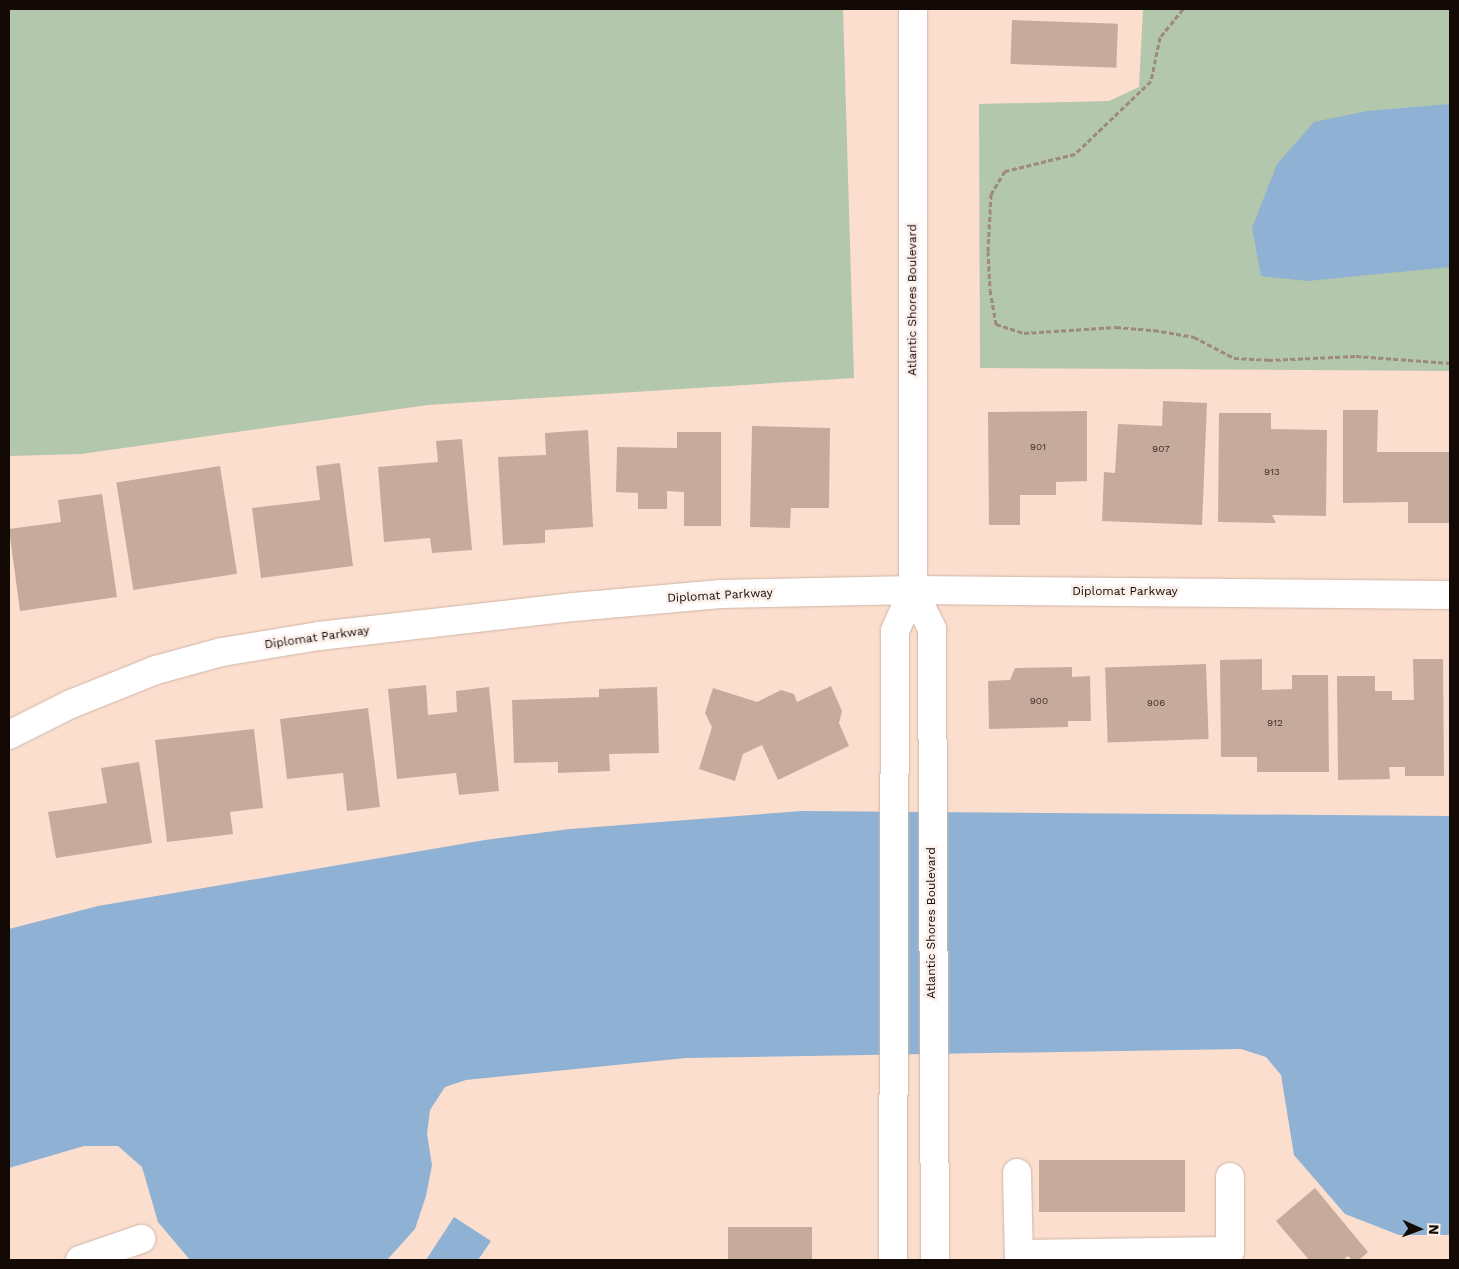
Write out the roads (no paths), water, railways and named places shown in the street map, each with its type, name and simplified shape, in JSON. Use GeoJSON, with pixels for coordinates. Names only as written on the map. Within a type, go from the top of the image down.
{"type":"FeatureCollection","features":[{"type":"Feature","properties":{"kind":"street","name":"Atlantic Shores Boulevard"},"geometry":{"type":"LineString","coordinates":[[893,1260],[893,772],[895,631],[913,590],[913,9]]}},
{"type":"Feature","properties":{"kind":"street","name":"Atlantic Shores Boulevard"},"geometry":{"type":"LineString","coordinates":[[913,590],[932,629],[932,1091],[935,1260]]}},
{"type":"Feature","properties":{"kind":"street","name":"Diplomat Parkway"},"geometry":{"type":"LineString","coordinates":[[9,734],[71,704],[156,670],[222,652],[319,636],[720,594],[913,590],[1450,595]]}},
{"type":"Feature","properties":{"kind":"street"},"geometry":{"type":"LineString","coordinates":[[1017,1173],[1019,1257],[1230,1251],[1230,1177]]}},
{"type":"Feature","properties":{"kind":"street"},"geometry":{"type":"LineString","coordinates":[[80,1260],[141,1239]]}},
{"type":"Feature","properties":{"kind":"water"},"geometry":{"type":"Polygon","coordinates":[[[1450,104],[1450,267],[1308,281],[1261,276],[1252,228],[1277,164],[1314,122],[1367,111],[1450,104]]]}},
{"type":"Feature","properties":{"kind":"water"},"geometry":{"type":"Polygon","coordinates":[[[802,811],[1450,816],[1450,1235],[1399,1235],[1345,1214],[1294,1155],[1281,1075],[1266,1057],[1241,1049],[686,1058],[466,1080],[445,1087],[430,1110],[427,1134],[432,1165],[426,1196],[415,1229],[387,1260],[190,1260],[158,1222],[142,1167],[118,1146],[84,1146],[9,1168],[9,929],[98,906],[485,840],[570,829],[802,811]]]}},
{"type":"Feature","properties":{"kind":"water"},"geometry":{"type":"Polygon","coordinates":[[[454,1217],[491,1241],[478,1260],[426,1260],[454,1217]]]}}]}
